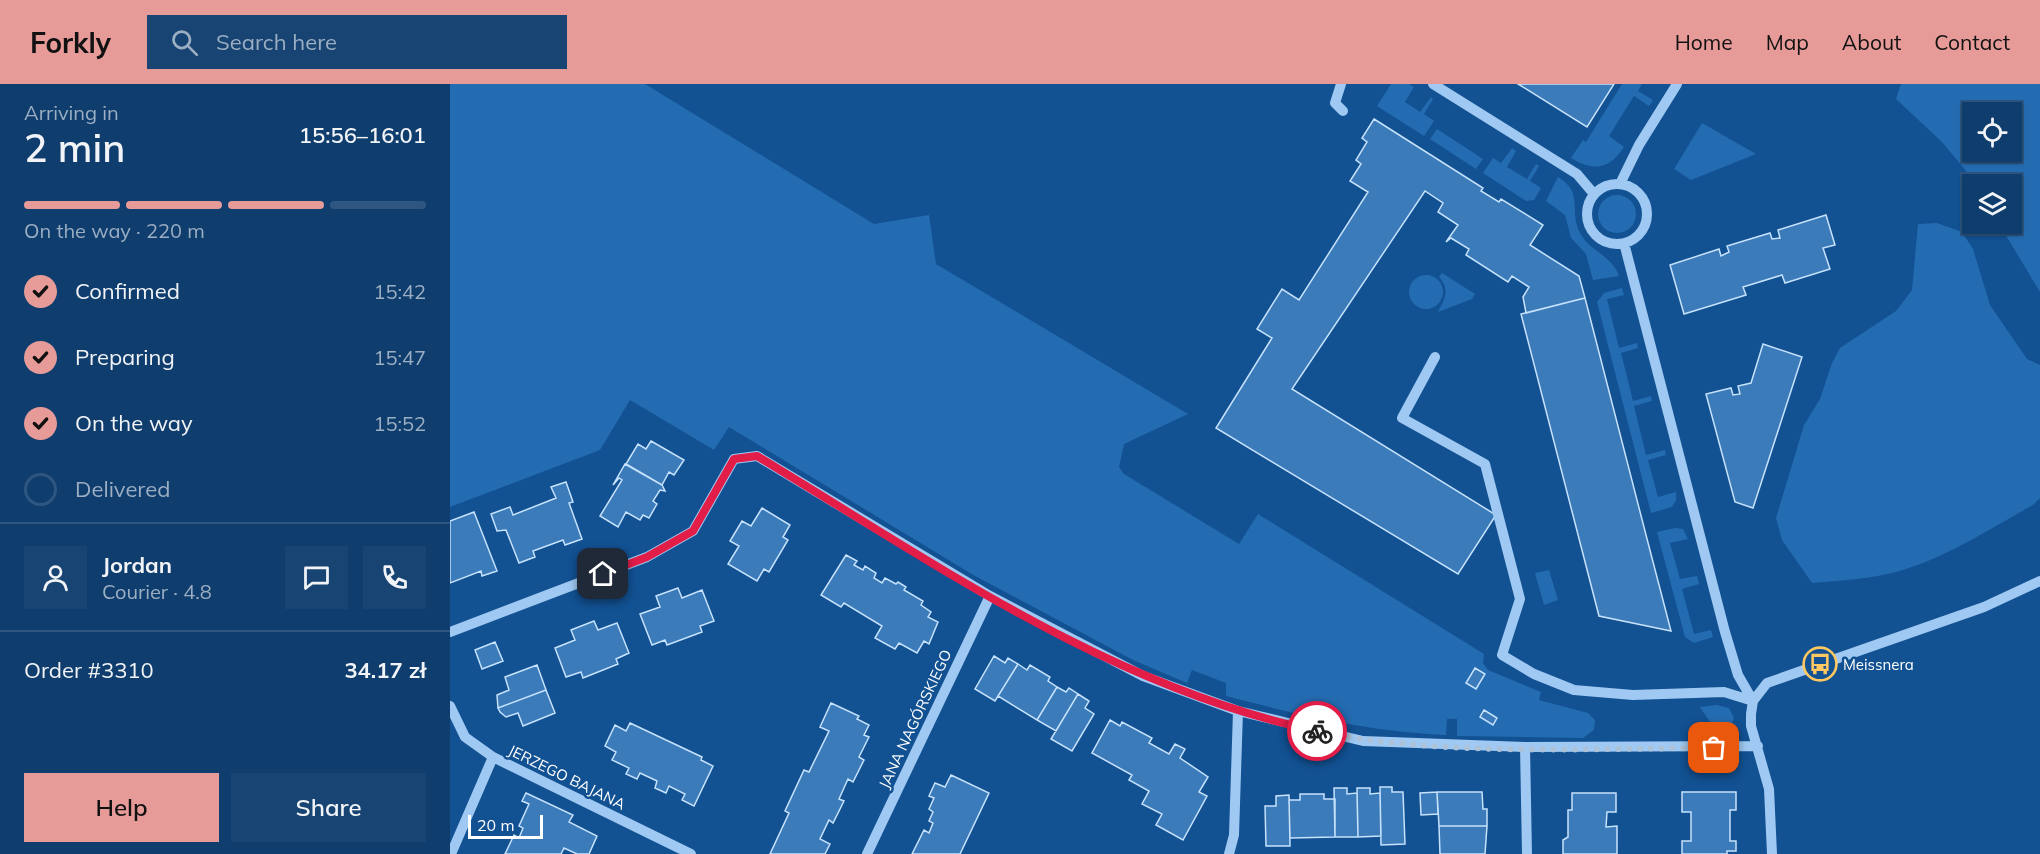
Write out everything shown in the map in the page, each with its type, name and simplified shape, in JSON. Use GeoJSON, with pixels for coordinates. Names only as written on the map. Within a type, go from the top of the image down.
{"type":"FeatureCollection","features":[{"type":"Feature","properties":{"kind":"street"},"geometry":{"type":"LineString","coordinates":[[1341,84],[1335,103],[1343,111]]}},
{"type":"Feature","properties":{"kind":"street"},"geometry":{"type":"LineString","coordinates":[[1433,84],[1577,174],[1594,194]]}},
{"type":"Feature","properties":{"kind":"street"},"geometry":{"type":"LineString","coordinates":[[1620,183],[1639,145],[1677,84]]}},
{"type":"Feature","properties":{"kind":"street"},"geometry":{"type":"LineString","coordinates":[[1620,183],[1638,192],[1647,210],[1646,221],[1636,237],[1624,243],[1607,242],[1592,231],[1586,212],[1594,194],[1602,187],[1620,183]]}},
{"type":"Feature","properties":{"kind":"street"},"geometry":{"type":"LineString","coordinates":[[1624,243],[1725,632],[1738,675],[1753,701],[1751,726],[1769,789],[1772,854]]}},
{"type":"Feature","properties":{"kind":"street"},"geometry":{"type":"LineString","coordinates":[[1435,357],[1402,418],[1485,464],[1520,598],[1502,655],[1534,674],[1574,690],[1632,694],[1724,692],[1753,701]]}},
{"type":"Feature","properties":{"kind":"street"},"geometry":{"type":"LineString","coordinates":[[450,632],[647,557],[693,531],[734,459],[757,456],[990,596],[1143,676],[1238,711],[1363,741],[1525,747],[1758,746]]}},
{"type":"Feature","properties":{"kind":"street"},"geometry":{"type":"LineString","coordinates":[[1753,701],[1774,679],[1984,607],[2040,581]]}},
{"type":"Feature","properties":{"kind":"street","name":"JANA NAGÓRSKIEGO"},"geometry":{"type":"LineString","coordinates":[[867,854],[990,596]]}},
{"type":"Feature","properties":{"kind":"street","name":"JERZEGO BAJANA"},"geometry":{"type":"LineString","coordinates":[[450,706],[465,737],[493,758],[691,854]]}},
{"type":"Feature","properties":{"kind":"street"},"geometry":{"type":"LineString","coordinates":[[1229,854],[1234,836],[1238,711]]}},
{"type":"Feature","properties":{"kind":"street"},"geometry":{"type":"LineString","coordinates":[[1525,747],[1527,854]]}},
{"type":"Feature","properties":{"kind":"street"},"geometry":{"type":"LineString","coordinates":[[451,854],[493,758]]}},
{"type":"Feature","properties":{"kind":"shaded area"},"geometry":{"type":"Polygon","coordinates":[[[450,84],[645,84],[874,224],[929,215],[936,264],[1188,414],[1124,444],[1119,467],[1124,474],[1239,544],[1258,514],[1484,654],[1483,663],[1488,670],[1541,692],[1539,700],[1588,713],[1595,720],[1594,730],[1583,738],[1457,736],[1457,719],[1447,719],[1446,735],[1389,730],[1308,716],[1226,696],[1226,683],[1192,670],[1187,683],[1133,660],[975,576],[729,427],[714,450],[630,400],[600,450],[450,507],[450,84]]]}},
{"type":"Feature","properties":{"kind":"shaded area"},"geometry":{"type":"Polygon","coordinates":[[[1391,84],[1409,84],[1414,87],[1405,102],[1420,112],[1431,97],[1433,99],[1424,114],[1434,121],[1424,136],[1377,106],[1391,84]]]}},
{"type":"Feature","properties":{"kind":"shaded area"},"geometry":{"type":"Polygon","coordinates":[[[1622,84],[1642,84],[1638,91],[1653,100],[1649,106],[1634,96],[1609,136],[1624,147],[1613,160],[1601,166],[1587,165],[1571,158],[1583,140],[1586,142],[1622,84]]]}},
{"type":"Feature","properties":{"kind":"shaded area"},"geometry":{"type":"Polygon","coordinates":[[[1901,84],[2040,84],[2040,292],[2005,234],[2022,234],[2022,174],[1969,174],[1942,142],[1896,99],[1901,84]]]}},
{"type":"Feature","properties":{"kind":"shaded area"},"geometry":{"type":"Polygon","coordinates":[[[1702,123],[1756,154],[1691,180],[1674,169],[1702,123]]]}},
{"type":"Feature","properties":{"kind":"shaded area"},"geometry":{"type":"Polygon","coordinates":[[[1437,129],[1483,159],[1476,169],[1430,139],[1437,129]]]}},
{"type":"Feature","properties":{"kind":"shaded area"},"geometry":{"type":"Polygon","coordinates":[[[1512,148],[1516,151],[1507,167],[1527,179],[1536,164],[1539,166],[1530,181],[1541,188],[1534,200],[1526,201],[1483,173],[1493,158],[1501,163],[1512,148]]]}},
{"type":"Feature","properties":{"kind":"shaded area"},"geometry":{"type":"Polygon","coordinates":[[[1558,177],[1571,189],[1576,223],[1583,238],[1611,262],[1619,276],[1593,280],[1586,254],[1571,238],[1565,215],[1546,201],[1558,177]]]}},
{"type":"Feature","properties":{"kind":"shaded area"},"geometry":{"type":"Polygon","coordinates":[[[1617,195],[1630,201],[1636,214],[1630,227],[1617,233],[1604,227],[1598,214],[1604,201],[1617,195]]]}},
{"type":"Feature","properties":{"kind":"shaded area"},"geometry":{"type":"Polygon","coordinates":[[[1937,223],[1962,232],[1973,249],[1990,305],[2027,359],[2040,365],[2040,498],[2033,505],[1988,531],[1925,562],[1897,572],[1873,577],[1812,583],[1782,540],[1776,518],[1804,425],[1820,399],[1832,363],[1840,348],[1896,311],[1912,290],[1918,224],[1937,223]]]}},
{"type":"Feature","properties":{"kind":"shaded area"},"geometry":{"type":"Polygon","coordinates":[[[1442,273],[1475,294],[1472,299],[1438,312],[1446,291],[1439,277],[1442,273]]]}},
{"type":"Feature","properties":{"kind":"shaded area"},"geometry":{"type":"Polygon","coordinates":[[[1426,275],[1438,280],[1443,292],[1438,304],[1426,309],[1414,304],[1409,292],[1414,280],[1426,275]]]}},
{"type":"Feature","properties":{"kind":"shaded area"},"geometry":{"type":"Polygon","coordinates":[[[1622,288],[1624,295],[1607,299],[1619,348],[1637,343],[1638,348],[1621,353],[1633,401],[1651,396],[1652,401],[1634,406],[1646,455],[1665,450],[1666,455],[1648,460],[1658,497],[1676,492],[1676,500],[1672,507],[1651,513],[1597,302],[1604,293],[1622,288]]]}},
{"type":"Feature","properties":{"kind":"shaded area"},"geometry":{"type":"Polygon","coordinates":[[[1675,528],[1683,529],[1688,539],[1670,543],[1680,579],[1697,576],[1699,584],[1682,589],[1694,634],[1711,630],[1713,637],[1694,643],[1685,637],[1657,532],[1675,528]]]}},
{"type":"Feature","properties":{"kind":"shaded area"},"geometry":{"type":"Polygon","coordinates":[[[1549,570],[1558,600],[1544,605],[1535,573],[1549,570]]]}},
{"type":"Feature","properties":{"kind":"shaded area"},"geometry":{"type":"Polygon","coordinates":[[[1717,705],[1729,708],[1734,718],[1730,729],[1716,737],[1714,728],[1700,707],[1717,705]]]}},
{"type":"Feature","properties":{"kind":"building"},"geometry":{"type":"Polygon","coordinates":[[[1518,84],[1614,84],[1587,127],[1518,84]]]}},
{"type":"Feature","properties":{"kind":"building"},"geometry":{"type":"Polygon","coordinates":[[[1374,119],[1483,188],[1481,191],[1499,202],[1501,199],[1543,225],[1530,245],[1579,276],[1585,298],[1526,313],[1523,297],[1529,287],[1512,276],[1508,282],[1466,255],[1469,249],[1451,238],[1446,242],[1458,225],[1438,212],[1443,203],[1425,191],[1292,389],[1496,515],[1458,574],[1216,428],[1272,338],[1257,329],[1282,289],[1299,300],[1368,192],[1350,181],[1361,164],[1356,160],[1367,142],[1362,138],[1374,119]]]}},
{"type":"Feature","properties":{"kind":"building"},"geometry":{"type":"Polygon","coordinates":[[[1826,215],[1835,245],[1823,248],[1830,269],[1785,283],[1782,275],[1743,287],[1746,295],[1684,314],[1670,265],[1719,249],[1721,256],[1729,252],[1727,246],[1770,233],[1772,239],[1780,238],[1778,230],[1826,215]]]}},
{"type":"Feature","properties":{"kind":"building"},"geometry":{"type":"Polygon","coordinates":[[[1585,298],[1671,631],[1599,616],[1521,314],[1585,298]]]}},
{"type":"Feature","properties":{"kind":"building"},"geometry":{"type":"Polygon","coordinates":[[[1763,344],[1802,357],[1753,508],[1735,502],[1706,394],[1731,388],[1733,395],[1740,394],[1738,386],[1751,383],[1763,344]]]}},
{"type":"Feature","properties":{"kind":"building"},"geometry":{"type":"Polygon","coordinates":[[[651,441],[684,460],[674,475],[669,472],[662,485],[626,464],[638,444],[646,449],[651,441]]]}},
{"type":"Feature","properties":{"kind":"building"},"geometry":{"type":"Polygon","coordinates":[[[625,464],[662,485],[665,491],[660,490],[653,501],[657,504],[649,518],[643,515],[640,520],[626,512],[618,527],[600,516],[622,480],[619,478],[613,485],[625,464]]]}},
{"type":"Feature","properties":{"kind":"building"},"geometry":{"type":"Polygon","coordinates":[[[566,482],[573,502],[569,503],[582,539],[565,545],[563,540],[533,551],[535,557],[519,563],[506,530],[497,531],[491,514],[510,507],[513,515],[556,498],[551,487],[566,482]]]}},
{"type":"Feature","properties":{"kind":"building"},"geometry":{"type":"Polygon","coordinates":[[[762,508],[790,525],[783,537],[788,540],[769,572],[764,569],[757,581],[728,564],[739,546],[730,541],[742,521],[751,526],[762,508]]]}},
{"type":"Feature","properties":{"kind":"building"},"geometry":{"type":"Polygon","coordinates":[[[474,512],[497,571],[482,576],[481,571],[450,583],[450,521],[474,512]]]}},
{"type":"Feature","properties":{"kind":"building"},"geometry":{"type":"Polygon","coordinates":[[[846,555],[857,561],[854,565],[863,570],[865,566],[876,573],[874,578],[882,583],[885,578],[896,584],[898,582],[906,587],[904,590],[923,601],[921,605],[931,612],[928,617],[938,622],[929,644],[924,641],[917,653],[899,643],[895,649],[875,638],[882,626],[844,603],[841,607],[821,595],[846,555]]]}},
{"type":"Feature","properties":{"kind":"building"},"geometry":{"type":"Polygon","coordinates":[[[678,588],[682,598],[702,590],[714,621],[700,626],[702,632],[667,645],[665,640],[652,645],[640,614],[660,607],[656,596],[678,588]]]}},
{"type":"Feature","properties":{"kind":"building"},"geometry":{"type":"Polygon","coordinates":[[[594,621],[598,630],[617,623],[629,653],[616,659],[618,664],[583,678],[581,672],[566,677],[555,648],[575,640],[571,630],[594,621]]]}},
{"type":"Feature","properties":{"kind":"building"},"geometry":{"type":"Polygon","coordinates":[[[495,642],[503,661],[482,669],[475,650],[495,642]]]}},
{"type":"Feature","properties":{"kind":"building"},"geometry":{"type":"Polygon","coordinates":[[[994,656],[1005,663],[1008,658],[1018,664],[995,701],[975,689],[994,656]]]}},
{"type":"Feature","properties":{"kind":"building"},"geometry":{"type":"Polygon","coordinates":[[[1018,664],[1027,670],[1030,665],[1050,677],[1048,681],[1057,687],[1037,720],[998,696],[1018,664]]]}},
{"type":"Feature","properties":{"kind":"building"},"geometry":{"type":"Polygon","coordinates":[[[537,665],[546,690],[498,708],[497,695],[509,690],[505,677],[537,665]]]}},
{"type":"Feature","properties":{"kind":"building"},"geometry":{"type":"Polygon","coordinates":[[[1475,668],[1485,674],[1476,689],[1466,683],[1475,668]]]}},
{"type":"Feature","properties":{"kind":"building"},"geometry":{"type":"Polygon","coordinates":[[[1057,687],[1066,692],[1069,688],[1078,694],[1056,731],[1037,720],[1057,687]]]}},
{"type":"Feature","properties":{"kind":"building"},"geometry":{"type":"Polygon","coordinates":[[[546,690],[555,713],[523,726],[518,713],[506,717],[498,708],[546,690]]]}},
{"type":"Feature","properties":{"kind":"building"},"geometry":{"type":"Polygon","coordinates":[[[1078,694],[1089,701],[1085,708],[1094,714],[1072,751],[1051,739],[1078,694]]]}},
{"type":"Feature","properties":{"kind":"building"},"geometry":{"type":"Polygon","coordinates":[[[831,703],[859,716],[857,719],[869,725],[864,735],[869,737],[859,757],[864,760],[853,782],[848,779],[839,799],[844,801],[833,823],[829,820],[820,839],[830,844],[825,854],[770,854],[789,813],[785,811],[804,770],[809,772],[829,731],[820,727],[831,703]]]}},
{"type":"Feature","properties":{"kind":"building"},"geometry":{"type":"Polygon","coordinates":[[[1484,710],[1497,718],[1493,725],[1480,717],[1484,710]]]}},
{"type":"Feature","properties":{"kind":"building"},"geometry":{"type":"Polygon","coordinates":[[[1110,720],[1120,726],[1122,722],[1152,738],[1149,743],[1169,754],[1175,744],[1185,749],[1180,758],[1208,777],[1199,792],[1207,796],[1183,840],[1156,825],[1162,814],[1142,804],[1149,791],[1129,780],[1132,775],[1092,753],[1110,720]]]}},
{"type":"Feature","properties":{"kind":"building"},"geometry":{"type":"Polygon","coordinates":[[[630,723],[702,757],[701,760],[713,766],[694,806],[682,800],[685,794],[669,786],[666,793],[655,788],[657,781],[640,773],[637,779],[626,774],[629,768],[612,760],[616,752],[605,746],[615,725],[626,731],[630,723]]]}},
{"type":"Feature","properties":{"kind":"building"},"geometry":{"type":"Polygon","coordinates":[[[951,775],[989,793],[960,854],[912,854],[924,830],[929,833],[933,823],[929,821],[933,812],[929,809],[934,798],[929,796],[935,783],[945,787],[951,775]]]}},
{"type":"Feature","properties":{"kind":"building"},"geometry":{"type":"Polygon","coordinates":[[[1380,787],[1392,787],[1392,792],[1403,792],[1405,844],[1381,845],[1380,787]]]}},
{"type":"Feature","properties":{"kind":"building"},"geometry":{"type":"Polygon","coordinates":[[[1334,788],[1347,788],[1347,794],[1357,793],[1358,837],[1335,837],[1334,788]]]}},
{"type":"Feature","properties":{"kind":"building"},"geometry":{"type":"Polygon","coordinates":[[[1357,788],[1370,788],[1370,794],[1380,793],[1381,836],[1358,837],[1357,788]]]}},
{"type":"Feature","properties":{"kind":"building"},"geometry":{"type":"Polygon","coordinates":[[[1437,792],[1482,792],[1483,809],[1487,809],[1487,826],[1439,826],[1437,792]]]}},
{"type":"Feature","properties":{"kind":"building"},"geometry":{"type":"Polygon","coordinates":[[[1437,792],[1438,814],[1421,815],[1420,793],[1437,792]]]}},
{"type":"Feature","properties":{"kind":"building"},"geometry":{"type":"Polygon","coordinates":[[[1682,792],[1736,792],[1736,810],[1730,810],[1730,841],[1736,841],[1736,851],[1727,851],[1727,854],[1682,854],[1682,841],[1691,841],[1691,812],[1682,812],[1682,792]]]}},
{"type":"Feature","properties":{"kind":"building"},"geometry":{"type":"Polygon","coordinates":[[[526,793],[573,815],[569,822],[597,836],[589,854],[577,854],[564,848],[561,854],[505,854],[514,835],[519,838],[523,828],[519,826],[529,804],[522,801],[526,793]]]}},
{"type":"Feature","properties":{"kind":"building"},"geometry":{"type":"Polygon","coordinates":[[[1572,793],[1616,793],[1616,812],[1607,812],[1606,827],[1617,826],[1617,854],[1563,854],[1563,840],[1568,837],[1568,810],[1572,810],[1572,793]]]}},
{"type":"Feature","properties":{"kind":"building"},"geometry":{"type":"Polygon","coordinates":[[[1300,794],[1324,794],[1324,799],[1335,799],[1335,837],[1290,838],[1289,800],[1300,800],[1300,794]]]}},
{"type":"Feature","properties":{"kind":"building"},"geometry":{"type":"Polygon","coordinates":[[[1289,795],[1290,846],[1266,846],[1265,806],[1276,806],[1276,796],[1289,795]]]}},
{"type":"Feature","properties":{"kind":"building"},"geometry":{"type":"Polygon","coordinates":[[[1439,826],[1487,826],[1485,854],[1440,854],[1439,826]]]}},
{"type":"Feature","properties":{"kind":"way so far"},"geometry":{"type":"LineString","coordinates":[[1317,731],[1363,741],[1451,746],[1714,748]]}},
{"type":"Feature","properties":{"kind":"place","name":"Meissnera"},"geometry":{"type":"Point","coordinates":[1820,664]}},
{"type":"Feature","properties":{"kind":"route"},"geometry":{"type":"LineString","coordinates":[[603,574],[647,557],[693,531],[734,459],[757,456],[975,588],[1143,676],[1238,711],[1317,731]]}}]}
